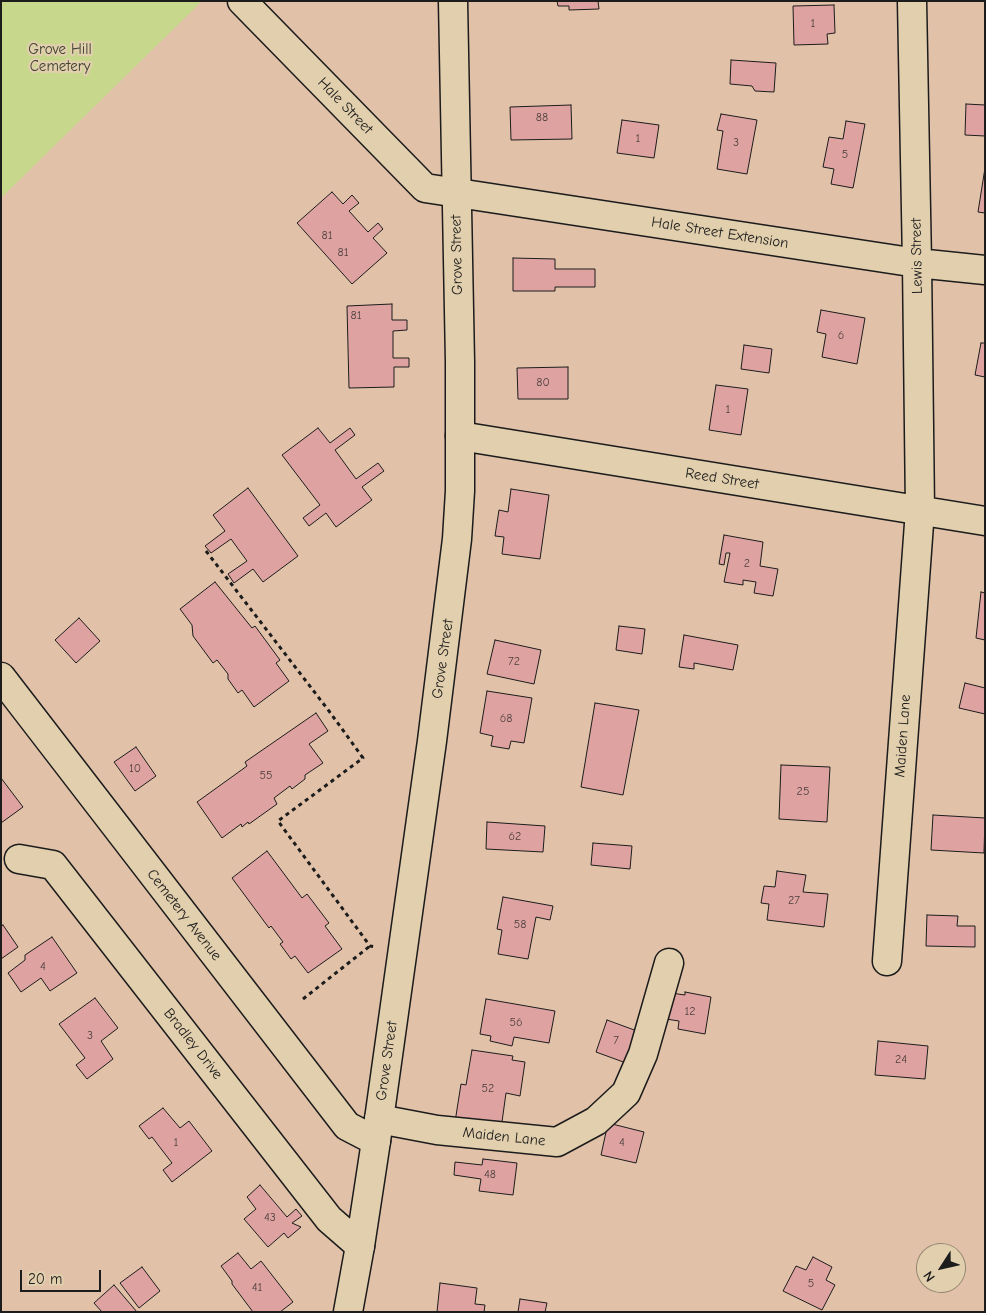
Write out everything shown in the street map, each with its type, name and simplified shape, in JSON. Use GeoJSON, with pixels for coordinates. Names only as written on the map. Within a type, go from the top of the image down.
{"type":"FeatureCollection","features":[{"type":"Feature","properties":{"kind":"street","name":"Hale Street"},"geometry":{"type":"LineString","coordinates":[[242,1],[425,188],[456,193]]}},
{"type":"Feature","properties":{"kind":"street","name":"Grove Street"},"geometry":{"type":"LineString","coordinates":[[348,1312],[378,1130],[452,587],[460,491],[453,1]]}},
{"type":"Feature","properties":{"kind":"street","name":"Lewis Street"},"geometry":{"type":"LineString","coordinates":[[912,1],[920,510]]}},
{"type":"Feature","properties":{"kind":"street","name":"Hale Street Extension"},"geometry":{"type":"LineString","coordinates":[[456,193],[917,263],[985,270]]}},
{"type":"Feature","properties":{"kind":"street","name":"Reed Street"},"geometry":{"type":"LineString","coordinates":[[460,436],[985,521]]}},
{"type":"Feature","properties":{"kind":"street","name":"Maiden Lane"},"geometry":{"type":"LineString","coordinates":[[886,961],[920,510]]}},
{"type":"Feature","properties":{"kind":"street","name":"Cemetery Avenue"},"geometry":{"type":"LineString","coordinates":[[1,677],[347,1126],[378,1130]]}},
{"type":"Feature","properties":{"kind":"street","name":"Bradley Drive"},"geometry":{"type":"LineString","coordinates":[[19,859],[53,865],[329,1219],[360,1246]]}},
{"type":"Feature","properties":{"kind":"street","name":"Maiden Lane"},"geometry":{"type":"LineString","coordinates":[[378,1130],[437,1130],[557,1142],[596,1121],[626,1093],[642,1054],[670,963]]}},
{"type":"Feature","properties":{"kind":"path"},"geometry":{"type":"LineString","coordinates":[[206,551],[329,710],[363,758],[278,821],[370,946],[303,999]]}},
{"type":"Feature","properties":{"kind":"green space","name":"Grove Hill Cemetery"},"geometry":{"type":"Polygon","coordinates":[[[1,1],[199,1],[200,3],[1,198],[1,1]]]}},
{"type":"Feature","properties":{"kind":"building"},"geometry":{"type":"Polygon","coordinates":[[[557,1],[598,1],[599,9],[569,10],[569,6],[558,6],[557,1]]]}},
{"type":"Feature","properties":{"kind":"building"},"geometry":{"type":"Polygon","coordinates":[[[834,5],[835,33],[827,34],[828,44],[794,45],[793,6],[834,5]]]}},
{"type":"Feature","properties":{"kind":"building"},"geometry":{"type":"Polygon","coordinates":[[[731,60],[776,63],[774,92],[755,91],[752,86],[730,84],[731,60]]]}},
{"type":"Feature","properties":{"kind":"building"},"geometry":{"type":"Polygon","coordinates":[[[966,104],[985,105],[985,136],[965,135],[966,104]]]}},
{"type":"Feature","properties":{"kind":"building"},"geometry":{"type":"Polygon","coordinates":[[[571,105],[572,139],[511,140],[510,107],[571,105]]]}},
{"type":"Feature","properties":{"kind":"building"},"geometry":{"type":"Polygon","coordinates":[[[721,114],[757,120],[747,174],[717,169],[723,131],[717,130],[721,114]]]}},
{"type":"Feature","properties":{"kind":"building"},"geometry":{"type":"Polygon","coordinates":[[[622,120],[659,125],[654,158],[617,153],[622,120]]]}},
{"type":"Feature","properties":{"kind":"building"},"geometry":{"type":"Polygon","coordinates":[[[846,121],[865,124],[853,188],[831,184],[834,169],[823,167],[829,137],[843,139],[846,121]]]}},
{"type":"Feature","properties":{"kind":"building"},"geometry":{"type":"Polygon","coordinates":[[[985,168],[985,213],[978,212],[985,168]]]}},
{"type":"Feature","properties":{"kind":"building"},"geometry":{"type":"Polygon","coordinates":[[[332,192],[343,204],[352,195],[359,203],[349,211],[368,232],[378,223],[383,229],[373,238],[387,253],[352,284],[297,223],[332,192]]]}},
{"type":"Feature","properties":{"kind":"building"},"geometry":{"type":"Polygon","coordinates":[[[513,258],[555,259],[555,269],[595,269],[595,287],[555,287],[555,291],[513,291],[513,258]]]}},
{"type":"Feature","properties":{"kind":"building"},"geometry":{"type":"Polygon","coordinates":[[[392,304],[392,320],[407,320],[407,330],[393,331],[393,358],[409,358],[409,367],[394,367],[394,387],[349,388],[347,306],[392,304]]]}},
{"type":"Feature","properties":{"kind":"building"},"geometry":{"type":"Polygon","coordinates":[[[821,310],[865,318],[857,364],[822,357],[826,334],[817,332],[821,310]]]}},
{"type":"Feature","properties":{"kind":"building"},"geometry":{"type":"Polygon","coordinates":[[[981,343],[985,343],[985,377],[975,375],[981,343]]]}},
{"type":"Feature","properties":{"kind":"building"},"geometry":{"type":"Polygon","coordinates":[[[744,345],[772,349],[769,373],[741,369],[744,345]]]}},
{"type":"Feature","properties":{"kind":"building"},"geometry":{"type":"Polygon","coordinates":[[[568,367],[568,399],[518,399],[517,368],[568,367]]]}},
{"type":"Feature","properties":{"kind":"building"},"geometry":{"type":"Polygon","coordinates":[[[716,385],[748,389],[741,435],[709,430],[716,385]]]}},
{"type":"Feature","properties":{"kind":"building"},"geometry":{"type":"Polygon","coordinates":[[[318,428],[330,443],[350,428],[355,435],[335,450],[356,479],[378,463],[384,471],[362,487],[372,500],[336,527],[326,513],[309,526],[303,518],[320,505],[282,455],[318,428]]]}},
{"type":"Feature","properties":{"kind":"building"},"geometry":{"type":"Polygon","coordinates":[[[248,488],[298,556],[263,582],[253,569],[234,583],[228,574],[247,561],[231,539],[211,553],[205,546],[225,531],[213,515],[248,488]]]}},
{"type":"Feature","properties":{"kind":"building"},"geometry":{"type":"Polygon","coordinates":[[[511,489],[549,495],[540,559],[502,554],[504,537],[495,536],[499,510],[508,512],[511,489]]]}},
{"type":"Feature","properties":{"kind":"building"},"geometry":{"type":"Polygon","coordinates":[[[724,535],[763,542],[760,566],[778,569],[773,596],[754,593],[756,582],[743,580],[743,585],[724,582],[730,553],[726,553],[724,565],[719,564],[724,535]]]}},
{"type":"Feature","properties":{"kind":"building"},"geometry":{"type":"Polygon","coordinates":[[[215,582],[252,628],[255,626],[280,660],[276,663],[289,681],[254,707],[242,690],[238,693],[228,679],[228,674],[217,660],[213,663],[193,636],[192,625],[180,609],[215,582]]]}},
{"type":"Feature","properties":{"kind":"building"},"geometry":{"type":"Polygon","coordinates":[[[981,592],[985,593],[985,640],[976,638],[981,592]]]}},
{"type":"Feature","properties":{"kind":"building"},"geometry":{"type":"Polygon","coordinates":[[[79,618],[100,641],[76,663],[55,640],[79,618]]]}},
{"type":"Feature","properties":{"kind":"building"},"geometry":{"type":"Polygon","coordinates":[[[619,626],[645,629],[642,654],[616,650],[619,626]]]}},
{"type":"Feature","properties":{"kind":"building"},"geometry":{"type":"Polygon","coordinates":[[[684,635],[738,645],[733,670],[694,663],[694,669],[679,667],[684,635]]]}},
{"type":"Feature","properties":{"kind":"building"},"geometry":{"type":"Polygon","coordinates":[[[495,640],[541,650],[534,684],[487,674],[495,640]]]}},
{"type":"Feature","properties":{"kind":"building"},"geometry":{"type":"Polygon","coordinates":[[[965,683],[985,688],[985,714],[959,708],[965,683]]]}},
{"type":"Feature","properties":{"kind":"building"},"geometry":{"type":"Polygon","coordinates":[[[487,691],[532,698],[524,743],[511,741],[509,749],[491,746],[493,736],[480,733],[487,691]]]}},
{"type":"Feature","properties":{"kind":"building"},"geometry":{"type":"Polygon","coordinates":[[[595,703],[639,710],[623,795],[581,787],[595,703]]]}},
{"type":"Feature","properties":{"kind":"building"},"geometry":{"type":"Polygon","coordinates":[[[316,713],[328,731],[309,744],[323,763],[305,775],[305,779],[292,789],[290,786],[274,798],[277,804],[249,824],[248,822],[242,827],[241,824],[222,838],[197,802],[247,766],[245,762],[316,713]]]}},
{"type":"Feature","properties":{"kind":"building"},"geometry":{"type":"Polygon","coordinates":[[[136,747],[156,776],[135,791],[114,762],[136,747]]]}},
{"type":"Feature","properties":{"kind":"building"},"geometry":{"type":"Polygon","coordinates":[[[781,765],[830,767],[827,822],[779,819],[781,765]]]}},
{"type":"Feature","properties":{"kind":"building"},"geometry":{"type":"Polygon","coordinates":[[[1,778],[23,807],[1,823],[1,778]]]}},
{"type":"Feature","properties":{"kind":"building"},"geometry":{"type":"Polygon","coordinates":[[[933,815],[985,818],[984,853],[931,850],[933,815]]]}},
{"type":"Feature","properties":{"kind":"building"},"geometry":{"type":"Polygon","coordinates":[[[487,822],[545,826],[543,852],[486,849],[487,822]]]}},
{"type":"Feature","properties":{"kind":"building"},"geometry":{"type":"Polygon","coordinates":[[[593,843],[632,846],[630,869],[591,865],[593,843]]]}},
{"type":"Feature","properties":{"kind":"building"},"geometry":{"type":"Polygon","coordinates":[[[267,851],[302,898],[307,894],[329,923],[325,926],[342,949],[308,973],[295,956],[291,959],[280,944],[283,942],[271,926],[269,928],[232,878],[267,851]]]}},
{"type":"Feature","properties":{"kind":"building"},"geometry":{"type":"Polygon","coordinates":[[[777,871],[806,875],[803,892],[828,894],[824,927],[767,920],[769,904],[761,903],[764,886],[775,887],[777,871]]]}},
{"type":"Feature","properties":{"kind":"building"},"geometry":{"type":"Polygon","coordinates":[[[503,897],[553,906],[550,920],[536,917],[528,959],[498,954],[502,930],[497,929],[503,897]]]}},
{"type":"Feature","properties":{"kind":"building"},"geometry":{"type":"Polygon","coordinates":[[[927,915],[958,916],[957,926],[975,926],[975,947],[926,946],[927,915]]]}},
{"type":"Feature","properties":{"kind":"building"},"geometry":{"type":"Polygon","coordinates":[[[3,925],[18,947],[1,959],[1,926],[3,925]]]}},
{"type":"Feature","properties":{"kind":"building"},"geometry":{"type":"Polygon","coordinates":[[[52,937],[77,973],[50,991],[41,978],[21,992],[8,973],[25,960],[25,955],[52,937]]]}},
{"type":"Feature","properties":{"kind":"building"},"geometry":{"type":"Polygon","coordinates":[[[685,992],[711,997],[705,1034],[678,1029],[679,1021],[666,1019],[671,993],[685,995],[685,992]]]}},
{"type":"Feature","properties":{"kind":"building"},"geometry":{"type":"Polygon","coordinates":[[[95,998],[118,1028],[101,1041],[113,1059],[87,1079],[76,1065],[85,1058],[59,1024],[95,998]]]}},
{"type":"Feature","properties":{"kind":"building"},"geometry":{"type":"Polygon","coordinates":[[[486,999],[555,1011],[549,1043],[514,1037],[512,1046],[490,1041],[491,1036],[480,1034],[486,999]]]}},
{"type":"Feature","properties":{"kind":"building"},"geometry":{"type":"Polygon","coordinates":[[[607,1020],[637,1031],[626,1063],[596,1052],[607,1020]]]}},
{"type":"Feature","properties":{"kind":"building"},"geometry":{"type":"Polygon","coordinates":[[[878,1041],[928,1046],[925,1079],[875,1075],[878,1041]]]}},
{"type":"Feature","properties":{"kind":"building"},"geometry":{"type":"Polygon","coordinates":[[[472,1050],[513,1056],[512,1060],[525,1062],[520,1096],[506,1093],[501,1129],[455,1122],[461,1084],[466,1085],[472,1050]]]}},
{"type":"Feature","properties":{"kind":"building"},"geometry":{"type":"Polygon","coordinates":[[[163,1108],[180,1128],[189,1121],[212,1151],[172,1182],[163,1170],[172,1163],[152,1137],[149,1139],[139,1126],[163,1108]]]}},
{"type":"Feature","properties":{"kind":"building"},"geometry":{"type":"Polygon","coordinates":[[[608,1123],[644,1132],[636,1163],[601,1155],[608,1123]]]}},
{"type":"Feature","properties":{"kind":"building"},"geometry":{"type":"Polygon","coordinates":[[[483,1159],[517,1163],[513,1195],[479,1191],[481,1179],[454,1175],[455,1162],[482,1165],[483,1159]]]}},
{"type":"Feature","properties":{"kind":"building"},"geometry":{"type":"Polygon","coordinates":[[[260,1185],[287,1217],[296,1209],[302,1216],[292,1223],[301,1227],[288,1238],[284,1233],[268,1247],[244,1219],[256,1209],[247,1197],[260,1185]]]}},
{"type":"Feature","properties":{"kind":"building"},"geometry":{"type":"Polygon","coordinates":[[[238,1253],[251,1269],[261,1261],[293,1302],[280,1312],[253,1312],[221,1266],[238,1253]]]}},
{"type":"Feature","properties":{"kind":"building"},"geometry":{"type":"Polygon","coordinates":[[[813,1257],[832,1267],[826,1280],[835,1285],[822,1310],[783,1291],[796,1266],[806,1270],[813,1257]]]}},
{"type":"Feature","properties":{"kind":"building"},"geometry":{"type":"Polygon","coordinates":[[[142,1267],[160,1291],[139,1308],[120,1283],[142,1267]]]}},
{"type":"Feature","properties":{"kind":"building"},"geometry":{"type":"Polygon","coordinates":[[[440,1283],[477,1288],[475,1304],[485,1305],[484,1312],[437,1312],[440,1283]]]}},
{"type":"Feature","properties":{"kind":"building"},"geometry":{"type":"Polygon","coordinates":[[[114,1285],[137,1312],[102,1312],[94,1303],[114,1285]]]}},
{"type":"Feature","properties":{"kind":"building"},"geometry":{"type":"Polygon","coordinates":[[[520,1299],[547,1303],[545,1312],[518,1312],[520,1299]]]}}]}
